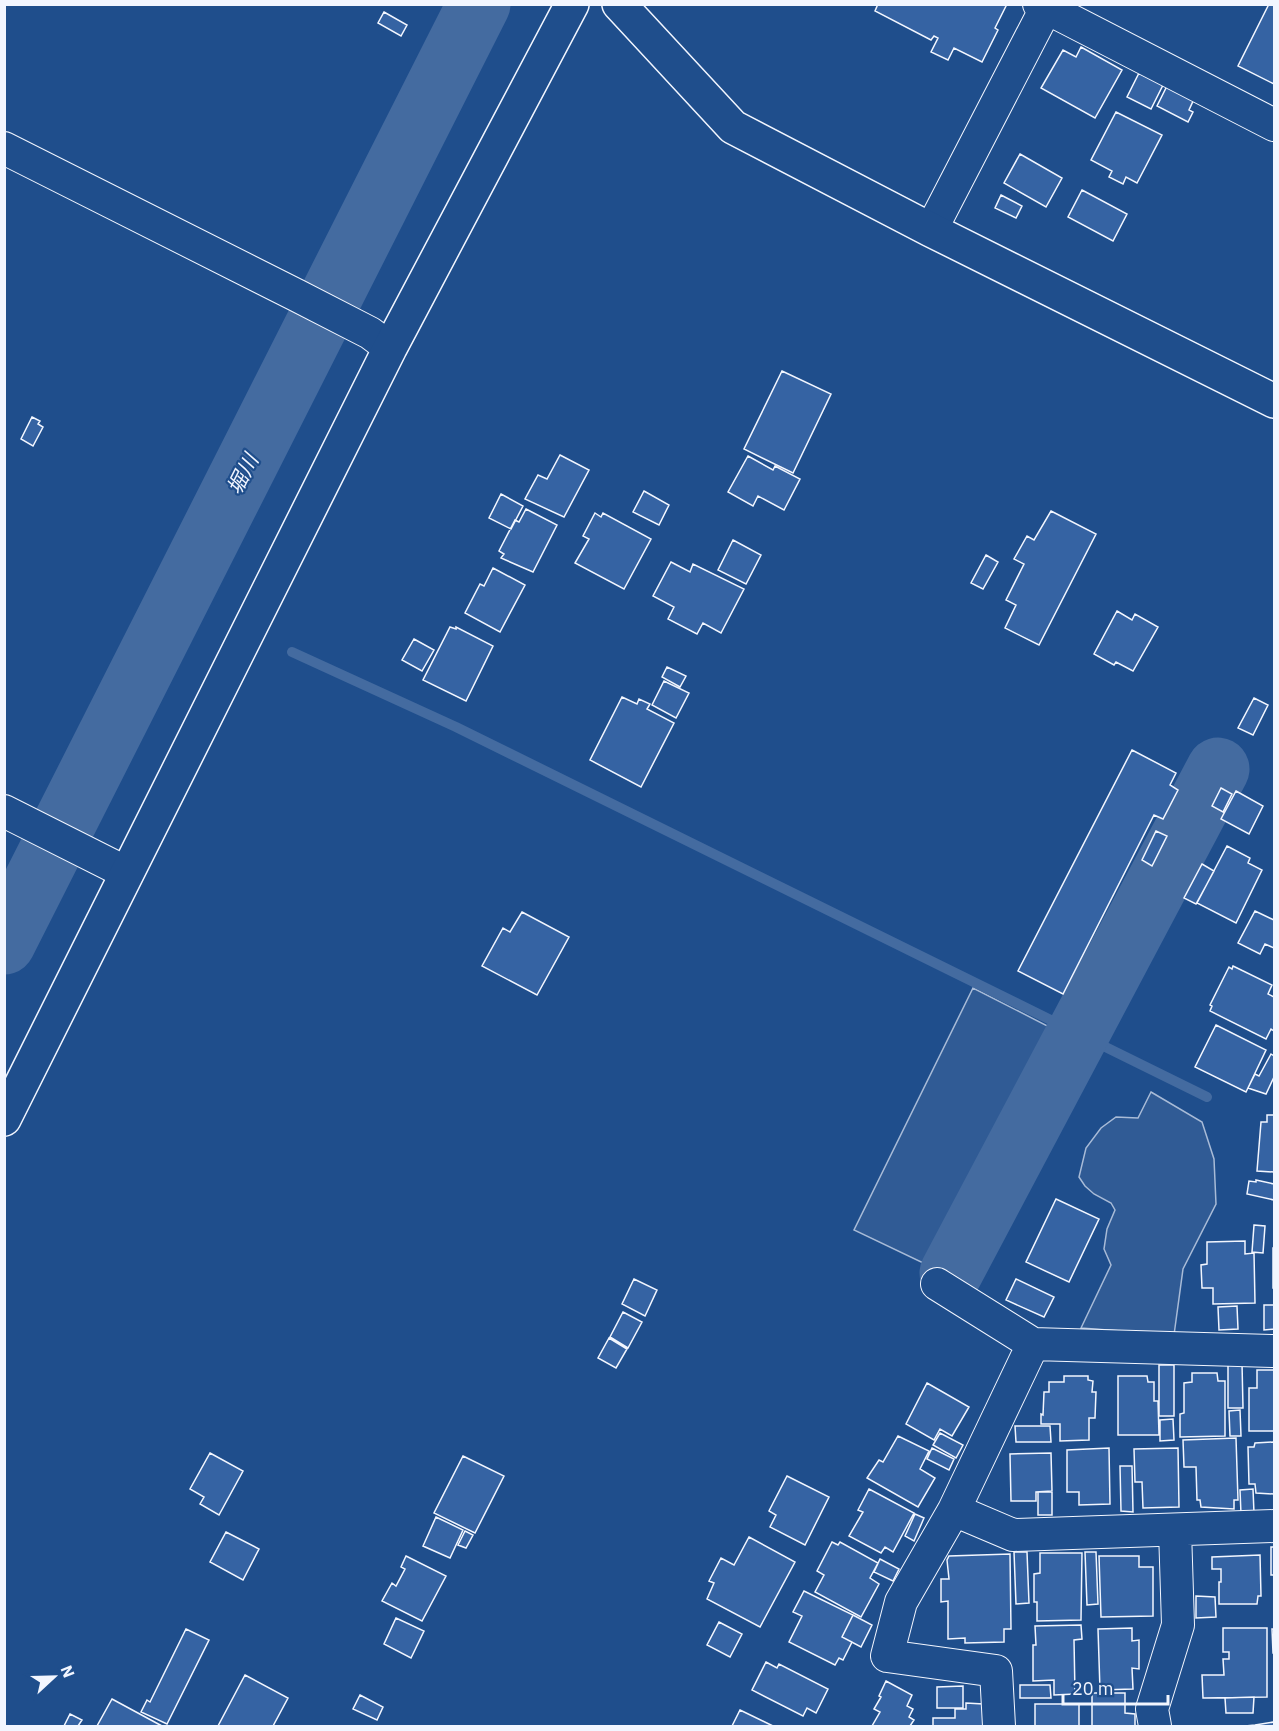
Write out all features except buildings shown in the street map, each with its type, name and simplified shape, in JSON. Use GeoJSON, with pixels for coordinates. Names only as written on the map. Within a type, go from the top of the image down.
{"type":"FeatureCollection","features":[{"type":"Feature","properties":{"kind":"street"},"geometry":{"type":"LineString","coordinates":[[4,1119],[127,873],[380,341],[572,4]]}},
{"type":"Feature","properties":{"kind":"street"},"geometry":{"type":"LineString","coordinates":[[618,4],[733,127],[931,230],[1275,401]]}},
{"type":"Feature","properties":{"kind":"street"},"geometry":{"type":"LineString","coordinates":[[931,230],[1043,6],[1275,125]]}},
{"type":"Feature","properties":{"kind":"street"},"geometry":{"type":"LineString","coordinates":[[4,148],[298,296],[380,341]]}},
{"type":"Feature","properties":{"kind":"street"},"geometry":{"type":"LineString","coordinates":[[15,816],[127,873]]}},
{"type":"Feature","properties":{"kind":"street"},"geometry":{"type":"LineString","coordinates":[[937,1284],[1033,1344],[1275,1351]]}},
{"type":"Feature","properties":{"kind":"street"},"geometry":{"type":"LineString","coordinates":[[999,1726],[996,1671],[887,1656],[901,1602],[954,1510],[1033,1344]]}},
{"type":"Feature","properties":{"kind":"street"},"geometry":{"type":"LineString","coordinates":[[954,1510],[1013,1535],[1275,1526]]}},
{"type":"Feature","properties":{"kind":"street"},"geometry":{"type":"LineString","coordinates":[[1155,1726],[1152,1709],[1178,1625],[1175,1530]]}},
{"type":"Feature","properties":{"kind":"shaded area"},"geometry":{"type":"Polygon","coordinates":[[[973,988],[1067,1036],[940,1271],[854,1230],[973,988]]]}},
{"type":"Feature","properties":{"kind":"shaded area"},"geometry":{"type":"Polygon","coordinates":[[[1151,1092],[1202,1122],[1214,1159],[1216,1204],[1183,1269],[1174,1335],[1081,1328],[1111,1265],[1104,1249],[1107,1229],[1115,1210],[1111,1203],[1085,1186],[1079,1177],[1086,1148],[1101,1128],[1116,1117],[1138,1118],[1151,1092]]]}},
{"type":"Feature","properties":{"kind":"waterway","name":"堀川"},"geometry":{"type":"LineString","coordinates":[[4,943],[479,4]]}},
{"type":"Feature","properties":{"kind":"waterway"},"geometry":{"type":"LineString","coordinates":[[292,652],[456,727],[1207,1097]]}},
{"type":"Feature","properties":{"kind":"waterway"},"geometry":{"type":"LineString","coordinates":[[951,1273],[1218,769]]}}]}
